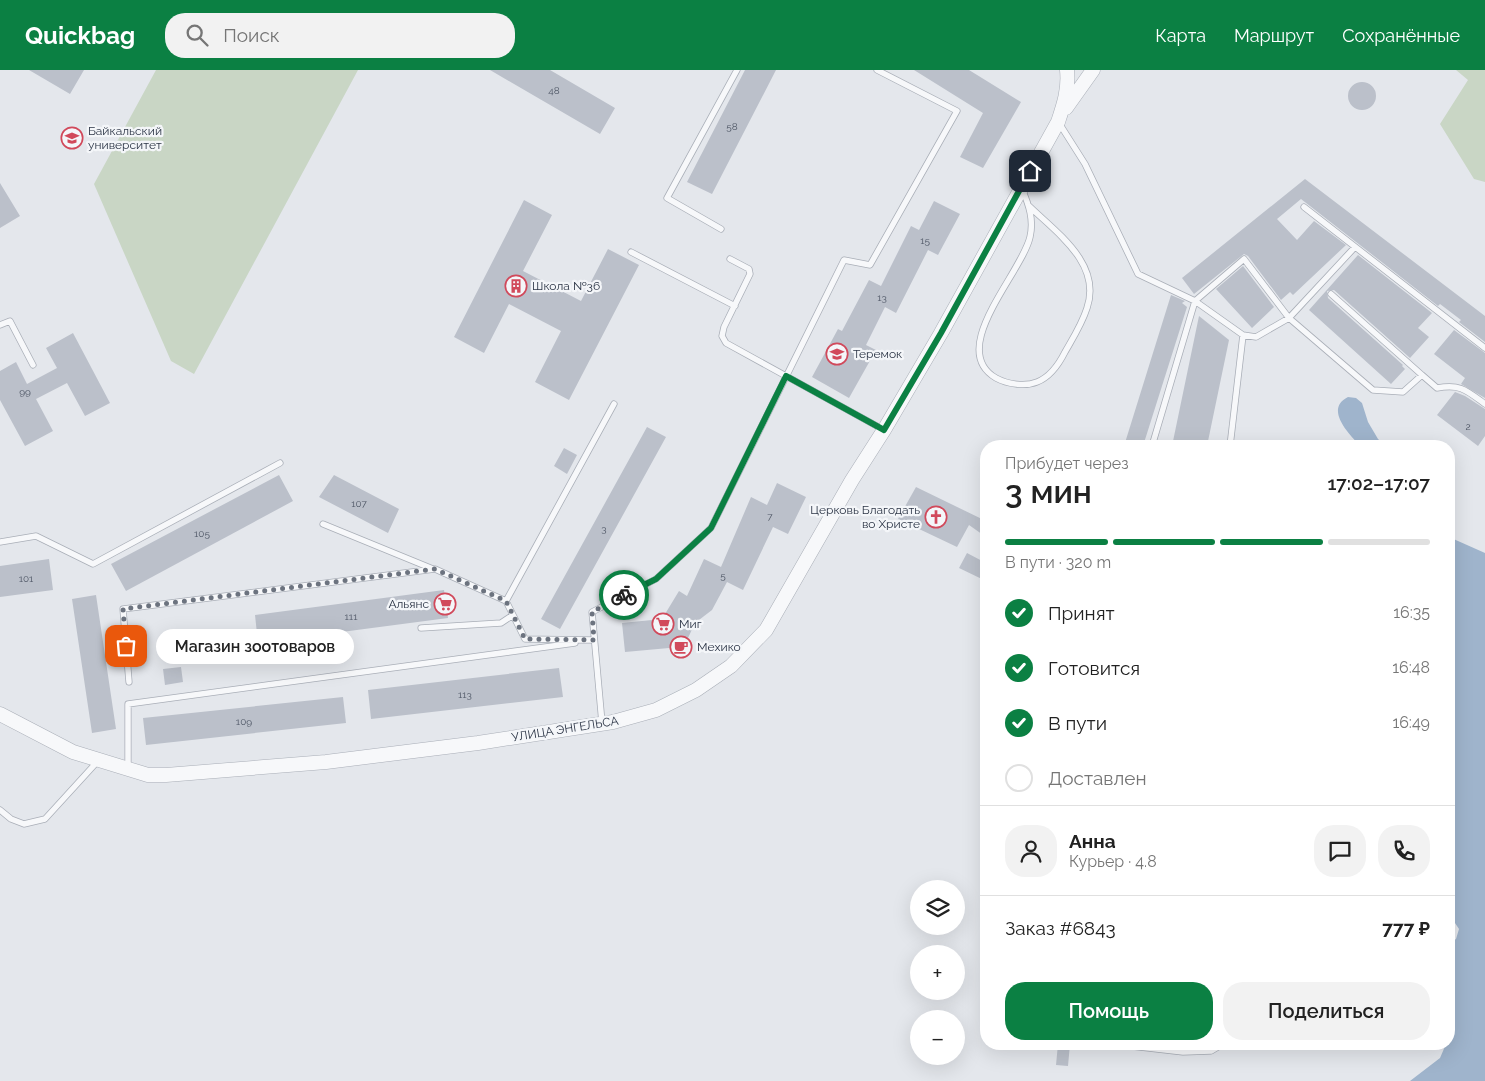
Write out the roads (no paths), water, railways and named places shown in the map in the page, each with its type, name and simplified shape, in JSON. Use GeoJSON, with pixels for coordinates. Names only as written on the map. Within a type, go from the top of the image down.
{"type":"FeatureCollection","features":[{"type":"Feature","properties":{"kind":"street","name":"УЛИЦА ЭНГЕЛЬСА"},"geometry":{"type":"LineString","coordinates":[[128,769],[148,775],[326,762],[602,724],[656,710],[696,690],[731,666],[766,630],[852,480],[941,333],[1058,122],[1066,99],[1067,70]]}},
{"type":"Feature","properties":{"kind":"street"},"geometry":{"type":"LineString","coordinates":[[1058,122],[1093,70]]}},
{"type":"Feature","properties":{"kind":"street"},"geometry":{"type":"LineString","coordinates":[[0,714],[73,752],[128,769]]}},
{"type":"Feature","properties":{"kind":"lane"},"geometry":{"type":"LineString","coordinates":[[721,229],[667,198],[737,70]]}},
{"type":"Feature","properties":{"kind":"lane"},"geometry":{"type":"LineString","coordinates":[[602,724],[592,612],[656,579],[711,528],[844,260],[870,265],[957,111],[877,70]]}},
{"type":"Feature","properties":{"kind":"lane"},"geometry":{"type":"LineString","coordinates":[[1058,122],[1085,164],[1138,274],[1195,301],[1242,335],[1256,337],[1289,318],[1355,247]]}},
{"type":"Feature","properties":{"kind":"lane"},"geometry":{"type":"LineString","coordinates":[[1021,187],[1029,206],[1030,237],[1024,255],[985,322],[980,335],[979,347],[980,358],[986,370],[996,378],[1011,384],[1024,385],[1037,382],[1049,374],[1060,361],[1078,329],[1087,308],[1090,292],[1089,276],[1078,256],[1029,206]]}},
{"type":"Feature","properties":{"kind":"lane"},"geometry":{"type":"LineString","coordinates":[[1304,207],[1485,348]]}},
{"type":"Feature","properties":{"kind":"lane"},"geometry":{"type":"LineString","coordinates":[[631,252],[735,306]]}},
{"type":"Feature","properties":{"kind":"lane"},"geometry":{"type":"LineString","coordinates":[[730,258],[749,269],[750,274],[724,327],[722,336],[726,343],[884,430]]}},
{"type":"Feature","properties":{"kind":"lane"},"geometry":{"type":"LineString","coordinates":[[1154,440],[1195,301],[1244,259],[1289,318],[1374,390],[1403,392],[1422,375]]}},
{"type":"Feature","properties":{"kind":"lane"},"geometry":{"type":"LineString","coordinates":[[1331,294],[1437,388],[1452,385],[1461,387],[1485,404]]}},
{"type":"Feature","properties":{"kind":"lane"},"geometry":{"type":"LineString","coordinates":[[0,325],[10,320],[34,366]]}},
{"type":"Feature","properties":{"kind":"lane"},"geometry":{"type":"LineString","coordinates":[[1231,440],[1242,335]]}},
{"type":"Feature","properties":{"kind":"lane"},"geometry":{"type":"LineString","coordinates":[[506,601],[614,404]]}},
{"type":"Feature","properties":{"kind":"lane"},"geometry":{"type":"LineString","coordinates":[[0,542],[36,536],[93,564],[280,463]]}},
{"type":"Feature","properties":{"kind":"lane"},"geometry":{"type":"LineString","coordinates":[[323,524],[435,569],[506,601],[525,639],[594,640]]}},
{"type":"Feature","properties":{"kind":"lane"},"geometry":{"type":"LineString","coordinates":[[129,682],[123,609],[435,569]]}},
{"type":"Feature","properties":{"kind":"lane"},"geometry":{"type":"LineString","coordinates":[[421,628],[501,623],[513,615]]}},
{"type":"Feature","properties":{"kind":"lane"},"geometry":{"type":"LineString","coordinates":[[128,769],[128,704],[594,640]]}},
{"type":"Feature","properties":{"kind":"lane"},"geometry":{"type":"LineString","coordinates":[[0,810],[11,819],[24,824],[45,819],[99,760]]}},
{"type":"Feature","properties":{"kind":"lane"},"geometry":{"type":"LineString","coordinates":[[1166,1050],[1183,1052],[1213,1050]]}},
{"type":"Feature","properties":{"kind":"water"},"geometry":{"type":"Polygon","coordinates":[[[1348,397],[1356,398],[1362,403],[1368,422],[1379,440],[1355,440],[1338,415],[1338,408],[1341,402],[1348,397]]]}},
{"type":"Feature","properties":{"kind":"water"},"geometry":{"type":"Polygon","coordinates":[[[1455,540],[1485,553],[1485,1081],[1410,1081],[1440,1058],[1443,1050],[1455,1050],[1455,940],[1459,929],[1455,923],[1455,540]]]}},
{"type":"Feature","properties":{"kind":"place","name":"Байкальский университет"},"geometry":{"type":"Point","coordinates":[72,138]}},
{"type":"Feature","properties":{"kind":"place","name":"Школа №36"},"geometry":{"type":"Point","coordinates":[516,286]}},
{"type":"Feature","properties":{"kind":"place","name":"Теремок"},"geometry":{"type":"Point","coordinates":[837,354]}},
{"type":"Feature","properties":{"kind":"place","name":"Церковь Благодать во Христе"},"geometry":{"type":"Point","coordinates":[936,517]}},
{"type":"Feature","properties":{"kind":"place","name":"Альянс"},"geometry":{"type":"Point","coordinates":[445,604]}},
{"type":"Feature","properties":{"kind":"place","name":"Миг"},"geometry":{"type":"Point","coordinates":[663,624]}},
{"type":"Feature","properties":{"kind":"place","name":"Магазин зоотоваров"},"geometry":{"type":"Point","coordinates":[126,646]}},
{"type":"Feature","properties":{"kind":"place","name":"Мехико"},"geometry":{"type":"Point","coordinates":[681,647]}}]}
